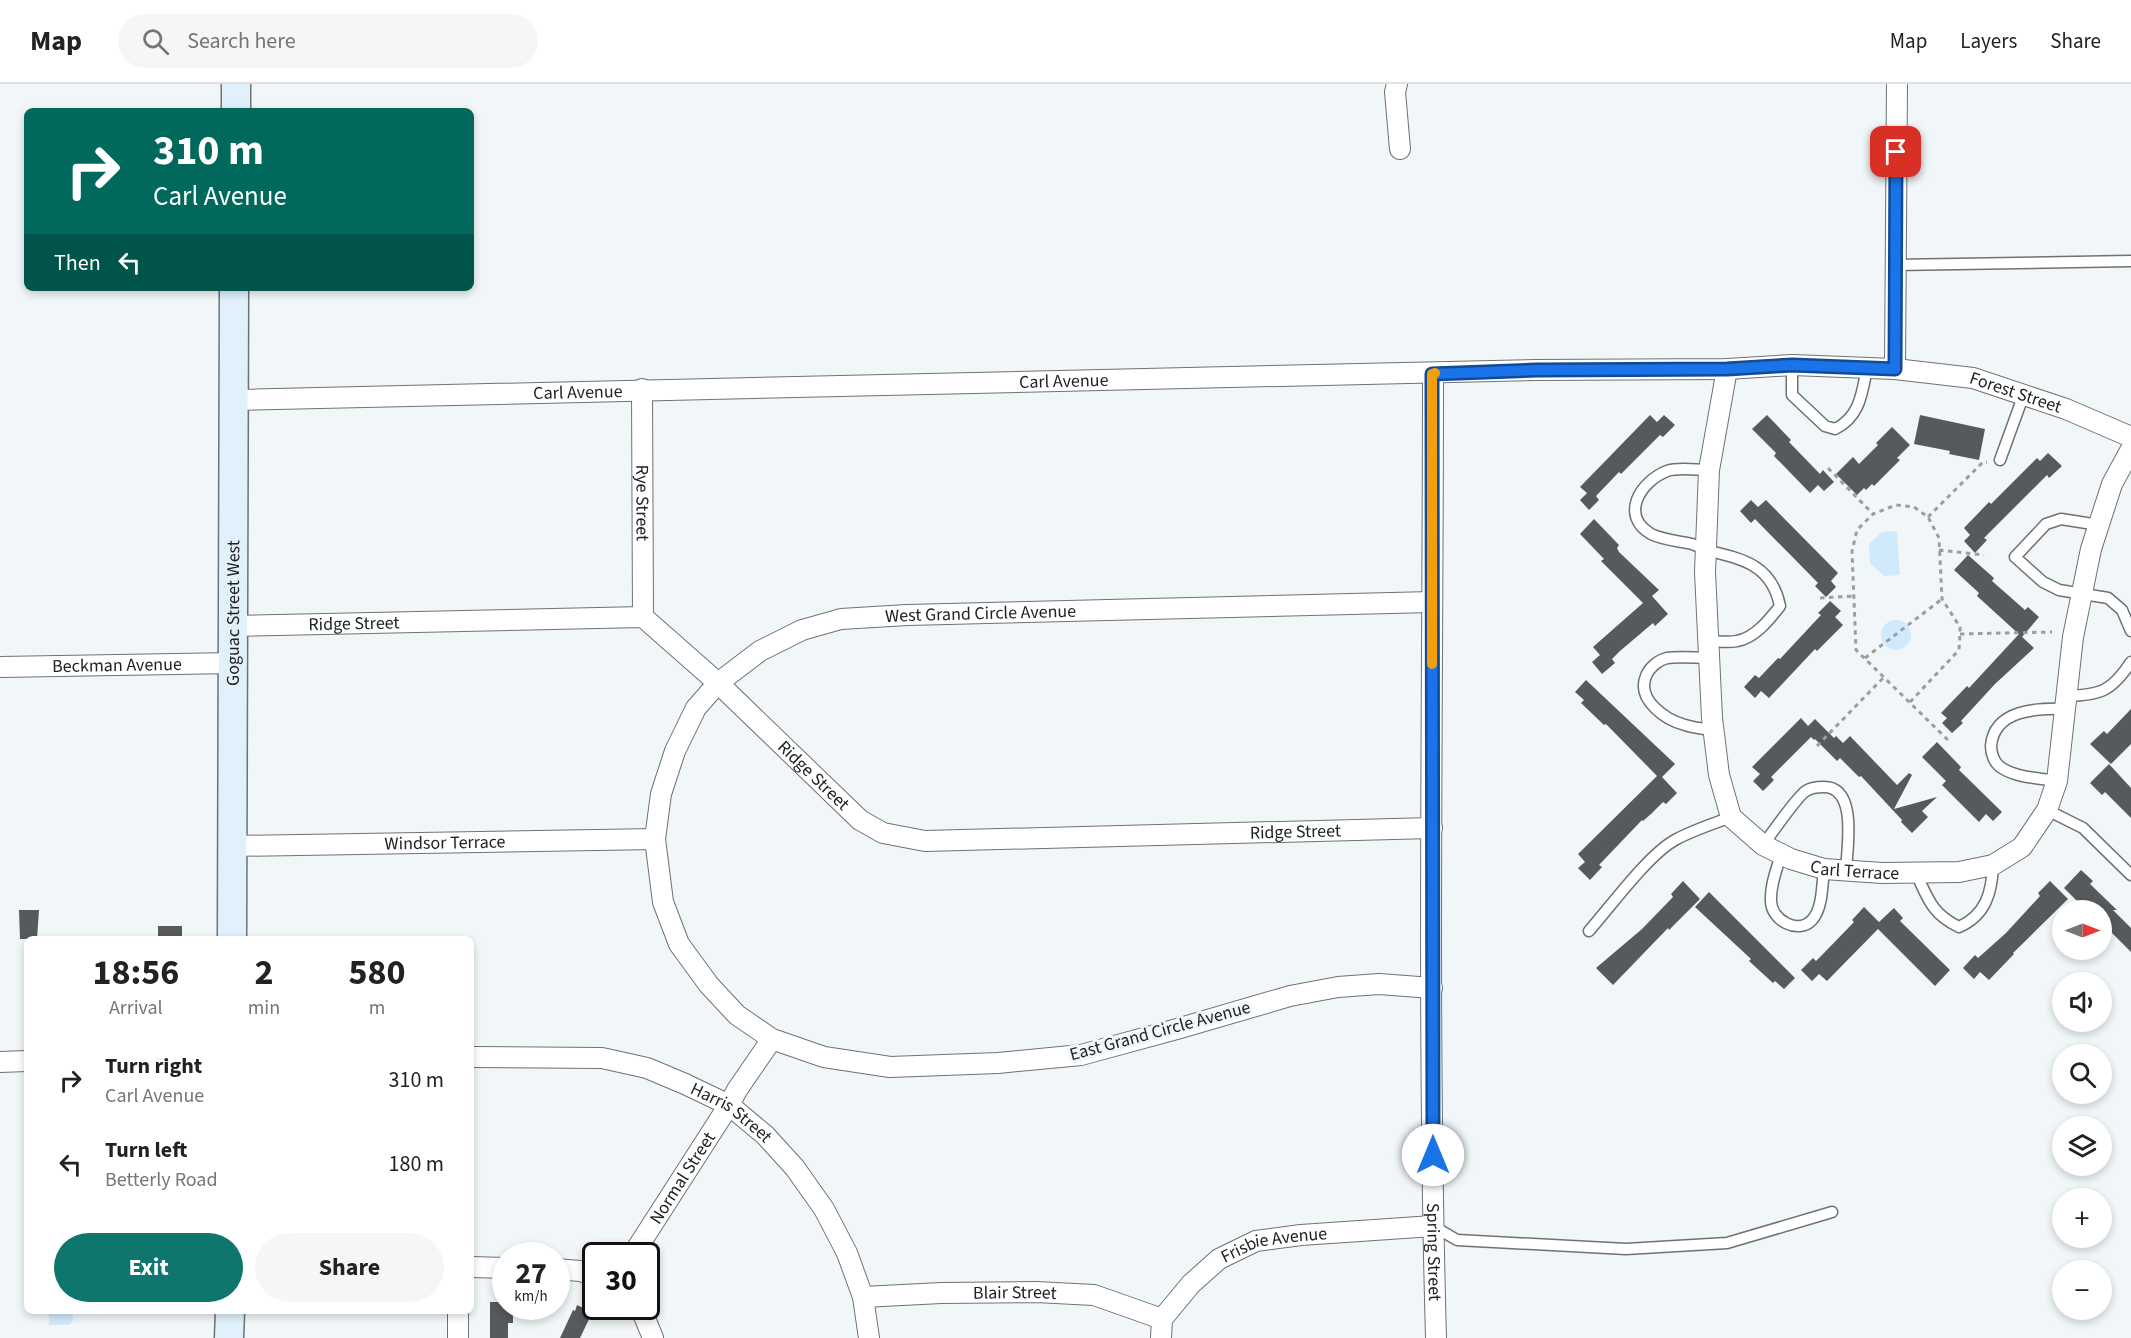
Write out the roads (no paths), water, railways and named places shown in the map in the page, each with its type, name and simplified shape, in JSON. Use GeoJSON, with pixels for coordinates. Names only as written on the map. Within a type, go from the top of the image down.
{"type":"FeatureCollection","features":[{"type":"Feature","properties":{"kind":"street"},"geometry":{"type":"LineString","coordinates":[[236,108],[237,84]]}},
{"type":"Feature","properties":{"kind":"street"},"geometry":{"type":"LineString","coordinates":[[1396,84],[1400,149]]}},
{"type":"Feature","properties":{"kind":"street"},"geometry":{"type":"LineString","coordinates":[[1895,369],[1897,84]]}},
{"type":"Feature","properties":{"kind":"street","name":"Goguac Street West"},"geometry":{"type":"LineString","coordinates":[[232,936],[234,291]]}},
{"type":"Feature","properties":{"kind":"street","name":"Carl Avenue"},"geometry":{"type":"LineString","coordinates":[[233,400],[1536,370],[1727,369],[1792,365],[1895,369]]}},
{"type":"Feature","properties":{"kind":"street"},"geometry":{"type":"LineString","coordinates":[[1727,369],[1708,470],[1705,572],[1713,730],[1719,775],[1731,817]]}},
{"type":"Feature","properties":{"kind":"street","name":"Forest Street"},"geometry":{"type":"LineString","coordinates":[[1895,369],[1973,378],[2066,409],[2131,437]]}},
{"type":"Feature","properties":{"kind":"street","name":"Spring Street"},"geometry":{"type":"LineString","coordinates":[[1432,374],[1432,988],[1436,1338]]}},
{"type":"Feature","properties":{"kind":"street","name":"Rye Street"},"geometry":{"type":"LineString","coordinates":[[642,389],[643,617]]}},
{"type":"Feature","properties":{"kind":"street","name":"Carl Terrace"},"geometry":{"type":"LineString","coordinates":[[1731,817],[1763,845],[1824,869],[1916,873],[1959,872],[1993,865],[2022,847],[2048,810],[2057,781],[2073,637],[2091,549],[2112,484],[2131,449]]}},
{"type":"Feature","properties":{"kind":"street","name":"West Grand Circle Avenue"},"geometry":{"type":"LineString","coordinates":[[655,839],[661,794],[675,751],[696,708],[718,683],[760,651],[802,630],[841,619],[1432,602]]}},
{"type":"Feature","properties":{"kind":"street","name":"Ridge Street"},"geometry":{"type":"LineString","coordinates":[[234,626],[643,617],[718,683],[860,820],[883,833],[925,841],[1432,828]]}},
{"type":"Feature","properties":{"kind":"street","name":"Beckman Avenue"},"geometry":{"type":"LineString","coordinates":[[0,667],[234,663]]}},
{"type":"Feature","properties":{"kind":"street","name":"Windsor Terrace"},"geometry":{"type":"LineString","coordinates":[[233,846],[655,839]]}},
{"type":"Feature","properties":{"kind":"street","name":"East Grand Circle Avenue"},"geometry":{"type":"LineString","coordinates":[[655,839],[663,902],[679,944],[709,985],[737,1015],[772,1039],[824,1058],[890,1066],[998,1063],[1081,1054],[1290,996],[1328,989],[1379,984],[1432,988]]}},
{"type":"Feature","properties":{"kind":"street","name":"Normal Street"},"geometry":{"type":"LineString","coordinates":[[641,1242],[772,1039]]}},
{"type":"Feature","properties":{"kind":"street","name":"Harris Street"},"geometry":{"type":"LineString","coordinates":[[474,1057],[602,1058],[647,1068],[685,1083],[729,1105],[765,1135],[795,1168],[819,1200],[847,1253],[863,1297],[869,1338]]}},
{"type":"Feature","properties":{"kind":"street"},"geometry":{"type":"LineString","coordinates":[[0,1062],[24,1061]]}},
{"type":"Feature","properties":{"kind":"street","name":"Frisbie Avenue"},"geometry":{"type":"LineString","coordinates":[[1161,1329],[1191,1284],[1219,1259],[1256,1242],[1301,1235],[1433,1226]]}},
{"type":"Feature","properties":{"kind":"street"},"geometry":{"type":"LineString","coordinates":[[474,1267],[492,1268]]}},
{"type":"Feature","properties":{"kind":"street","name":"Blair Street"},"geometry":{"type":"LineString","coordinates":[[863,1297],[1036,1292],[1094,1295],[1127,1305],[1161,1329]]}},
{"type":"Feature","properties":{"kind":"street"},"geometry":{"type":"LineString","coordinates":[[229,1338],[230,1314]]}},
{"type":"Feature","properties":{"kind":"street"},"geometry":{"type":"LineString","coordinates":[[458,1314],[458,1338]]}},
{"type":"Feature","properties":{"kind":"street"},"geometry":{"type":"LineString","coordinates":[[646,1320],[653,1338]]}},
{"type":"Feature","properties":{"kind":"lane"},"geometry":{"type":"LineString","coordinates":[[1895,265],[2131,261]]}},
{"type":"Feature","properties":{"kind":"lane"},"geometry":{"type":"LineString","coordinates":[[1792,365],[1792,396],[1825,426],[1835,429],[1846,424],[1859,407],[1867,368]]}},
{"type":"Feature","properties":{"kind":"lane"},"geometry":{"type":"LineString","coordinates":[[2000,460],[2024,394]]}},
{"type":"Feature","properties":{"kind":"lane"},"geometry":{"type":"LineString","coordinates":[[1708,470],[1670,470],[1654,478],[1640,492],[1635,501],[1635,513],[1640,523],[1651,534],[1694,544],[1706,550],[1749,562],[1769,578],[1777,591],[1780,606],[1754,633],[1738,641],[1666,658],[1656,664],[1647,674],[1643,684],[1647,698],[1657,710],[1685,725],[1713,730]]}},
{"type":"Feature","properties":{"kind":"lane"},"geometry":{"type":"LineString","coordinates":[[2099,525],[2061,519],[2046,524],[2015,557],[2043,582],[2059,590],[2108,598],[2122,610],[2131,631]]}},
{"type":"Feature","properties":{"kind":"lane"},"geometry":{"type":"LineString","coordinates":[[2057,781],[2015,774],[1999,766],[1991,753],[1995,730],[2004,721],[2018,713],[2105,690],[2121,676],[2131,662]]}},
{"type":"Feature","properties":{"kind":"lane"},"geometry":{"type":"LineString","coordinates":[[1763,845],[1805,791],[1820,787],[1831,788],[1839,793],[1845,803],[1848,820],[1846,871]]}},
{"type":"Feature","properties":{"kind":"lane"},"geometry":{"type":"LineString","coordinates":[[2048,810],[2083,828],[2131,875]]}},
{"type":"Feature","properties":{"kind":"lane"},"geometry":{"type":"LineString","coordinates":[[1589,931],[1652,858],[1667,845],[1676,839],[1731,817]]}},
{"type":"Feature","properties":{"kind":"lane"},"geometry":{"type":"LineString","coordinates":[[1781,854],[1772,886],[1771,904],[1776,914],[1785,923],[1795,927],[1804,926],[1813,918],[1819,904],[1824,869]]}},
{"type":"Feature","properties":{"kind":"lane"},"geometry":{"type":"LineString","coordinates":[[1916,873],[1932,908],[1947,921],[1959,927],[1967,924],[1989,897],[1993,865]]}},
{"type":"Feature","properties":{"kind":"lane"},"geometry":{"type":"LineString","coordinates":[[1433,1226],[1457,1240],[1626,1249],[1727,1243],[1832,1212]]}}]}
